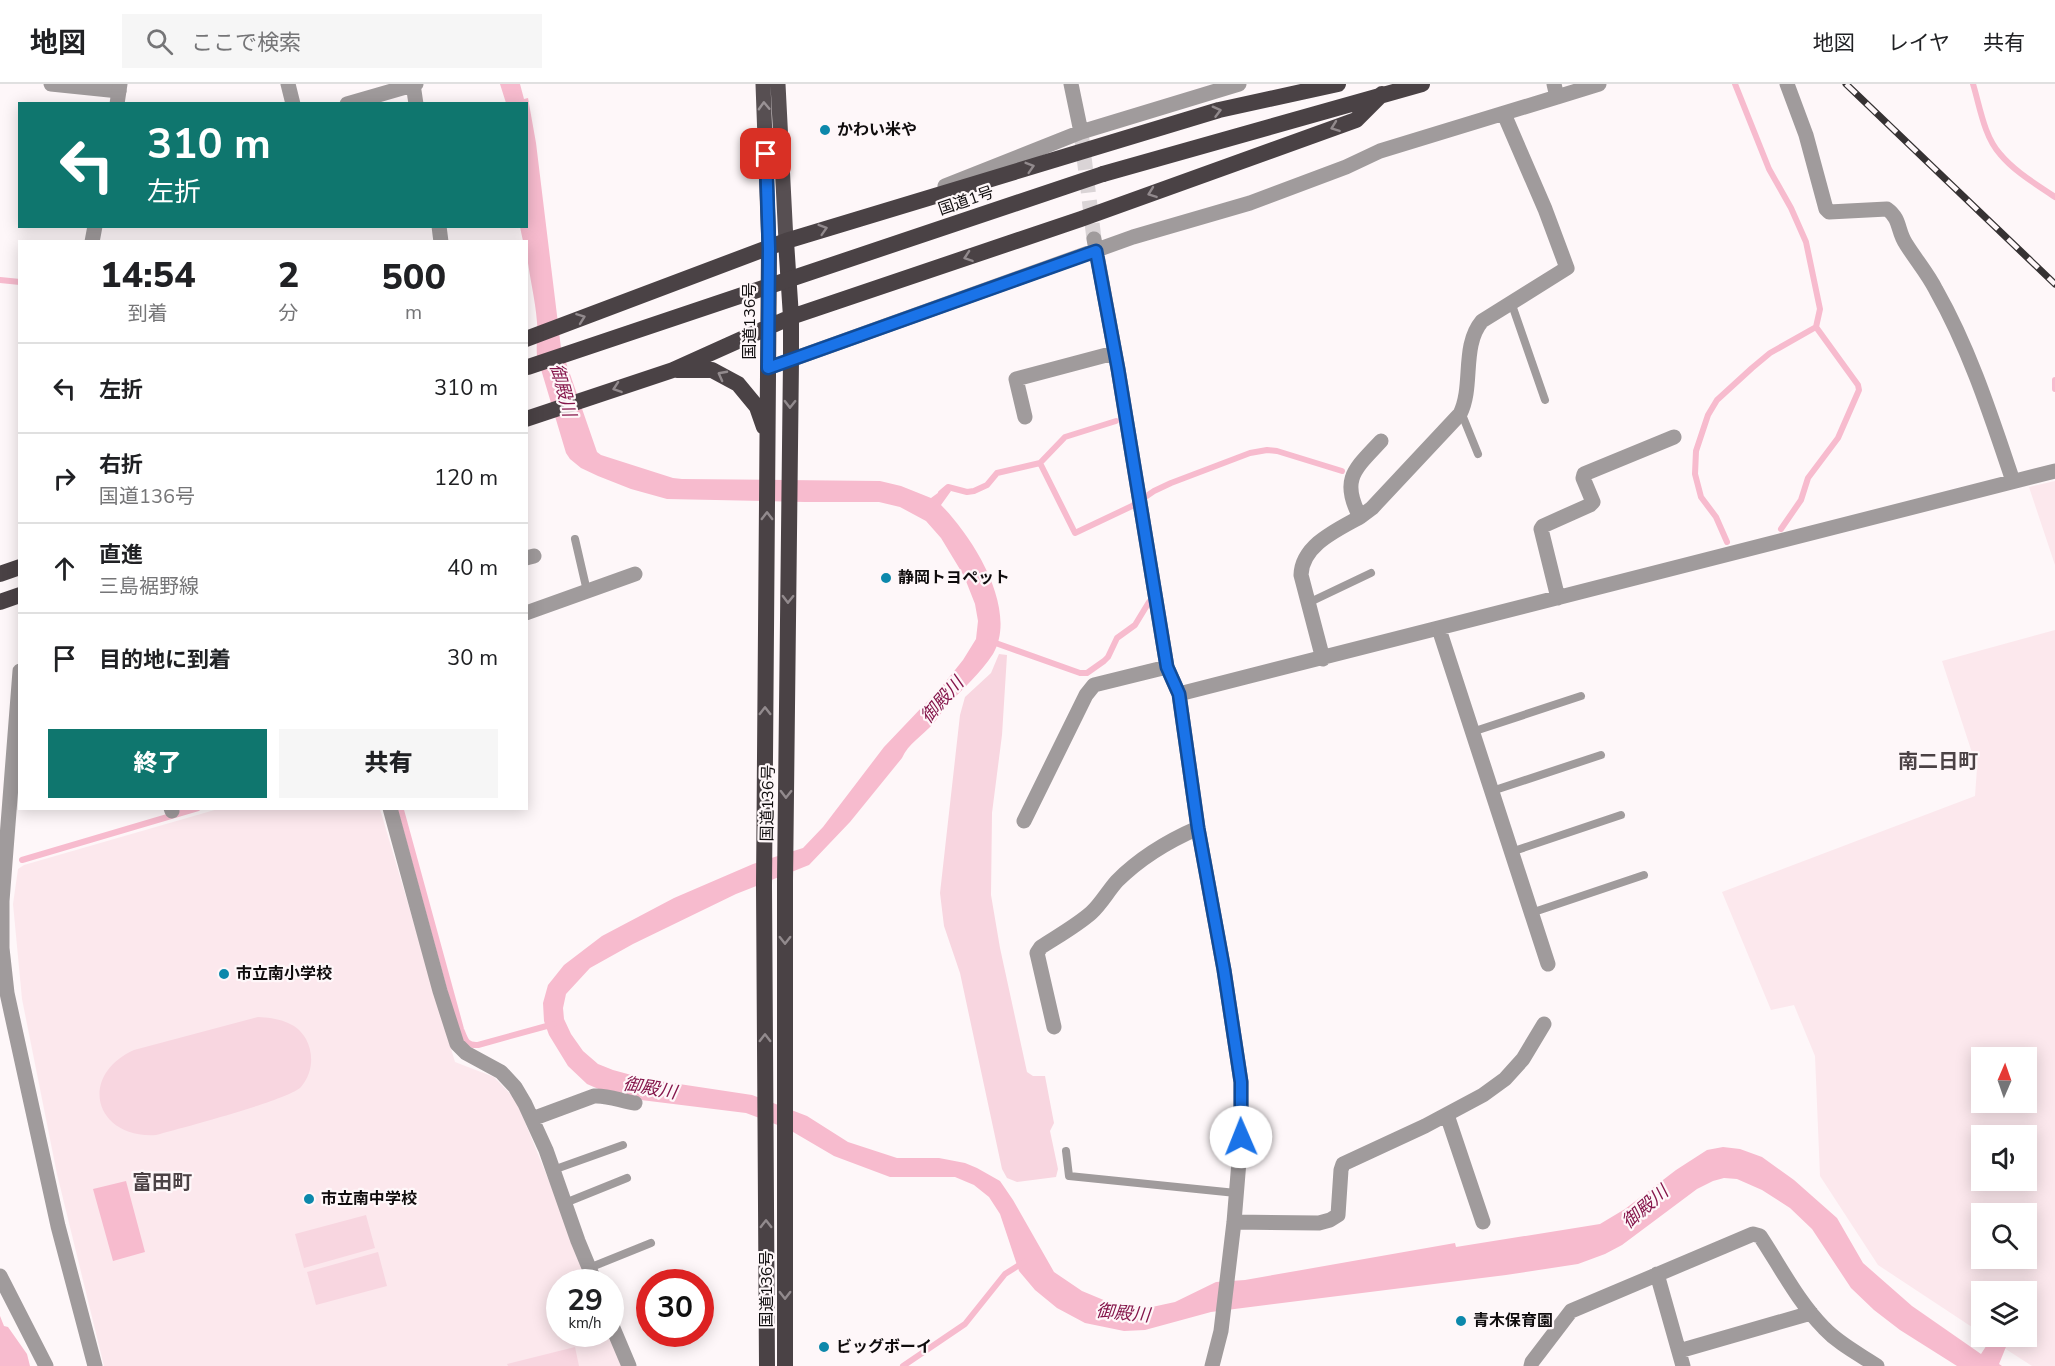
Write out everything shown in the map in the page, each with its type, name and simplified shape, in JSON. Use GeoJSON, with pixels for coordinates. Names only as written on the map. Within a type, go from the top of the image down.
{"type":"FeatureCollection","features":[{"type":"Feature","properties":{"kind":"highway"},"geometry":{"type":"LineString","coordinates":[[528,338],[786,241],[1219,110],[1338,84]]}},
{"type":"Feature","properties":{"kind":"highway","name":"国道1号"},"geometry":{"type":"LineString","coordinates":[[528,367],[1103,174],[1422,84]]}},
{"type":"Feature","properties":{"kind":"highway"},"geometry":{"type":"LineString","coordinates":[[528,418],[673,370],[790,317],[1070,223],[1356,120],[1382,94]]}},
{"type":"Feature","properties":{"kind":"highway","name":"国道136号"},"geometry":{"type":"LineString","coordinates":[[785,1366],[785,881],[791,360],[786,241]]}},
{"type":"Feature","properties":{"kind":"highway","name":"国道136号"},"geometry":{"type":"LineString","coordinates":[[767,1366],[764,853],[769,249]]}},
{"type":"Feature","properties":{"kind":"highway"},"geometry":{"type":"LineString","coordinates":[[673,370],[711,370],[738,384],[757,406],[767,436]]}},
{"type":"Feature","properties":{"kind":"highway"},"geometry":{"type":"LineString","coordinates":[[0,574],[18,568]]}},
{"type":"Feature","properties":{"kind":"highway"},"geometry":{"type":"LineString","coordinates":[[0,602],[18,596]]}},
{"type":"Feature","properties":{"kind":"main road"},"geometry":{"type":"LineString","coordinates":[[763,84],[769,249]]}},
{"type":"Feature","properties":{"kind":"main road"},"geometry":{"type":"LineString","coordinates":[[778,84],[786,241]]}},
{"type":"Feature","properties":{"kind":"street"},"geometry":{"type":"LineString","coordinates":[[51,84],[119,93]]}},
{"type":"Feature","properties":{"kind":"street"},"geometry":{"type":"LineString","coordinates":[[288,84],[292,102]]}},
{"type":"Feature","properties":{"kind":"street"},"geometry":{"type":"LineString","coordinates":[[354,102],[414,84],[416,102]]}},
{"type":"Feature","properties":{"kind":"street"},"geometry":{"type":"LineString","coordinates":[[1071,84],[1081,132]]}},
{"type":"Feature","properties":{"kind":"street"},"geometry":{"type":"LineString","coordinates":[[872,215],[1081,132],[1239,84]]}},
{"type":"Feature","properties":{"kind":"street"},"geometry":{"type":"LineString","coordinates":[[768,368],[1095,245],[1133,237],[1250,203],[1346,167],[1380,151],[1504,114],[1555,90],[1599,84]]}},
{"type":"Feature","properties":{"kind":"street"},"geometry":{"type":"LineString","coordinates":[[1787,84],[1806,135],[1826,209],[1829,212],[1887,209],[1895,214],[1904,242],[1936,289],[1960,338],[1983,394],[2013,481]]}},
{"type":"Feature","properties":{"kind":"street"},"geometry":{"type":"LineString","coordinates":[[1323,659],[1301,575],[1301,564],[1316,544],[1372,508],[1461,412],[1466,400],[1475,332],[1482,321],[1567,268],[1545,209],[1504,114]]}},
{"type":"Feature","properties":{"kind":"street"},"geometry":{"type":"LineString","coordinates":[[1095,245],[1167,667],[1179,694],[1198,828],[1224,970],[1241,1082],[1241,1137],[1234,1222],[1221,1330],[1212,1366]]}},
{"type":"Feature","properties":{"kind":"street"},"geometry":{"type":"LineString","coordinates":[[1025,417],[1016,379],[1114,352]]}},
{"type":"Feature","properties":{"kind":"street"},"geometry":{"type":"LineString","coordinates":[[1558,598],[1541,529],[1543,526],[1593,502],[1583,478],[1584,474],[1674,437]]}},
{"type":"Feature","properties":{"kind":"street"},"geometry":{"type":"LineString","coordinates":[[1360,517],[1353,504],[1350,483],[1356,468],[1381,441]]}},
{"type":"Feature","properties":{"kind":"street"},"geometry":{"type":"LineString","coordinates":[[1179,694],[2055,471]]}},
{"type":"Feature","properties":{"kind":"street"},"geometry":{"type":"LineString","coordinates":[[528,612],[635,574]]}},
{"type":"Feature","properties":{"kind":"street"},"geometry":{"type":"LineString","coordinates":[[1439,629],[1548,964]]}},
{"type":"Feature","properties":{"kind":"street"},"geometry":{"type":"LineString","coordinates":[[1024,820],[1086,695],[1094,685],[1167,667]]}},
{"type":"Feature","properties":{"kind":"street"},"geometry":{"type":"LineString","coordinates":[[18,692],[3,851],[1,949],[7,993],[56,1214],[95,1366]]}},
{"type":"Feature","properties":{"kind":"street"},"geometry":{"type":"LineString","coordinates":[[391,810],[457,1044],[466,1053],[501,1072],[515,1087],[532,1119],[553,1170],[590,1269]]}},
{"type":"Feature","properties":{"kind":"street"},"geometry":{"type":"LineString","coordinates":[[1054,1027],[1037,953],[1041,947],[1094,910],[1117,881],[1143,858],[1167,842],[1198,828]]}},
{"type":"Feature","properties":{"kind":"street"},"geometry":{"type":"LineString","coordinates":[[1234,1222],[1319,1223],[1338,1215],[1343,1164],[1447,1115],[1483,1095],[1505,1079],[1523,1059],[1544,1024]]}},
{"type":"Feature","properties":{"kind":"street"},"geometry":{"type":"LineString","coordinates":[[532,1119],[594,1096],[635,1102]]}},
{"type":"Feature","properties":{"kind":"street"},"geometry":{"type":"LineString","coordinates":[[1447,1115],[1483,1222]]}},
{"type":"Feature","properties":{"kind":"street"},"geometry":{"type":"LineString","coordinates":[[1531,1366],[1571,1311],[1753,1234],[1760,1236],[1824,1329],[1838,1341],[1877,1366]]}},
{"type":"Feature","properties":{"kind":"street"},"geometry":{"type":"LineString","coordinates":[[1657,1274],[1681,1359],[1811,1313]]}},
{"type":"Feature","properties":{"kind":"street"},"geometry":{"type":"LineString","coordinates":[[0,1276],[46,1366]]}},
{"type":"Feature","properties":{"kind":"street"},"geometry":{"type":"LineString","coordinates":[[620,1347],[628,1366]]}},
{"type":"Feature","properties":{"kind":"lane"},"geometry":{"type":"LineString","coordinates":[[1510,302],[1545,399]]}},
{"type":"Feature","properties":{"kind":"lane"},"geometry":{"type":"LineString","coordinates":[[1461,412],[1478,454]]}},
{"type":"Feature","properties":{"kind":"lane"},"geometry":{"type":"LineString","coordinates":[[575,539],[587,591]]}},
{"type":"Feature","properties":{"kind":"lane"},"geometry":{"type":"LineString","coordinates":[[1308,603],[1371,573]]}},
{"type":"Feature","properties":{"kind":"lane"},"geometry":{"type":"LineString","coordinates":[[1472,732],[1581,696]]}},
{"type":"Feature","properties":{"kind":"lane"},"geometry":{"type":"LineString","coordinates":[[1492,791],[1601,755]]}},
{"type":"Feature","properties":{"kind":"lane"},"geometry":{"type":"LineString","coordinates":[[1511,852],[1622,815]]}},
{"type":"Feature","properties":{"kind":"lane"},"geometry":{"type":"LineString","coordinates":[[1531,913],[1644,875]]}},
{"type":"Feature","properties":{"kind":"lane"},"geometry":{"type":"LineString","coordinates":[[553,1170],[623,1145]]}},
{"type":"Feature","properties":{"kind":"lane"},"geometry":{"type":"LineString","coordinates":[[1066,1150],[1070,1176],[1236,1193]]}},
{"type":"Feature","properties":{"kind":"lane"},"geometry":{"type":"LineString","coordinates":[[565,1203],[627,1178]]}},
{"type":"Feature","properties":{"kind":"lane"},"geometry":{"type":"LineString","coordinates":[[603,1269],[651,1243]]}},
{"type":"Feature","properties":{"kind":"shaded area"},"geometry":{"type":"Polygon","coordinates":[[[2055,481],[2055,565],[2029,487],[2055,481]]]}},
{"type":"Feature","properties":{"kind":"shaded area"},"geometry":{"type":"Polygon","coordinates":[[[2055,630],[2055,1366],[2032,1366],[2003,1347],[2037,1347],[2037,1281],[1971,1281],[1971,1326],[1878,1265],[1820,1176],[1815,1056],[1794,1005],[1771,1010],[1722,892],[1975,796],[1977,768],[1942,661],[2055,630]]]}},
{"type":"Feature","properties":{"kind":"shaded area"},"geometry":{"type":"Polygon","coordinates":[[[999,654],[1007,655],[1002,735],[992,813],[991,895],[1027,1072],[1033,1076],[1045,1076],[1054,1123],[1050,1131],[1058,1169],[1056,1177],[1017,1182],[1007,1178],[1002,1169],[960,973],[944,926],[940,893],[960,715],[965,697],[991,673],[999,654]]]}},
{"type":"Feature","properties":{"kind":"shaded area"},"geometry":{"type":"Polygon","coordinates":[[[215,810],[380,810],[455,1062],[494,1077],[516,1100],[585,1269],[546,1269],[546,1347],[615,1347],[623,1366],[104,1366],[57,1174],[22,999],[13,904],[18,869],[24,865],[215,810]]]}},
{"type":"Feature","properties":{"kind":"shaded area"},"geometry":{"type":"Polygon","coordinates":[[[258,1017],[291,1024],[302,1033],[309,1045],[311,1063],[308,1076],[301,1087],[292,1093],[156,1135],[135,1134],[119,1127],[107,1117],[101,1104],[100,1089],[105,1075],[116,1061],[134,1050],[258,1017]]]}},
{"type":"Feature","properties":{"kind":"shaded area"},"geometry":{"type":"Polygon","coordinates":[[[366,1215],[375,1248],[304,1268],[295,1234],[366,1215]]]}},
{"type":"Feature","properties":{"kind":"shaded area"},"geometry":{"type":"Polygon","coordinates":[[[378,1252],[387,1286],[316,1305],[307,1272],[378,1252]]]}},
{"type":"Feature","properties":{"kind":"shaded area"},"geometry":{"type":"Polygon","coordinates":[[[575,1347],[579,1366],[508,1366],[507,1364],[575,1347]]]}},
{"type":"Feature","properties":{"kind":"water","name":"御殿川"},"geometry":{"type":"Polygon","coordinates":[[[500,84],[520,84],[524,99],[528,98],[536,143],[561,348],[597,452],[682,479],[880,481],[901,486],[931,498],[946,487],[951,491],[941,505],[966,535],[978,554],[996,595],[1000,616],[1000,636],[988,661],[933,724],[908,748],[850,822],[809,865],[736,894],[633,944],[590,968],[566,994],[563,1008],[564,1019],[583,1051],[598,1064],[646,1079],[752,1095],[807,1116],[848,1142],[897,1158],[939,1158],[977,1168],[1000,1181],[1054,1272],[1082,1291],[1106,1301],[1130,1307],[1152,1307],[1175,1302],[1216,1282],[1245,1280],[1455,1243],[1456,1247],[1600,1224],[1625,1209],[1676,1170],[1707,1150],[1723,1147],[1740,1149],[1762,1157],[1794,1180],[1837,1218],[1863,1263],[1912,1306],[1981,1354],[1986,1347],[2006,1347],[1999,1364],[2002,1366],[1957,1366],[1900,1330],[1851,1288],[1812,1229],[1790,1208],[1762,1190],[1737,1179],[1724,1178],[1697,1189],[1622,1245],[1578,1264],[1211,1312],[1145,1330],[1124,1331],[1085,1323],[1057,1308],[1035,1290],[1019,1271],[1000,1214],[989,1197],[974,1185],[955,1177],[890,1177],[834,1156],[788,1129],[746,1113],[633,1099],[587,1084],[568,1066],[549,1035],[544,1021],[543,1003],[548,985],[564,965],[602,936],[674,898],[753,864],[803,848],[823,827],[884,747],[943,685],[963,660],[976,639],[978,621],[975,604],[964,576],[941,538],[926,521],[900,507],[879,502],[667,499],[631,489],[598,476],[581,468],[570,459],[566,453],[537,356],[536,312],[528,262],[528,240],[523,240],[520,228],[528,228],[528,102],[506,102],[500,84]]]}},
{"type":"Feature","properties":{"kind":"water"},"geometry":{"type":"Polygon","coordinates":[[[126,1181],[145,1252],[113,1261],[93,1189],[126,1181]]]}},
{"type":"Feature","properties":{"kind":"water"},"geometry":{"type":"Polygon","coordinates":[[[0,1316],[4,1326],[8,1327],[27,1354],[30,1366],[0,1366],[0,1316]]]}},
{"type":"Feature","properties":{"kind":"waterway"},"geometry":{"type":"LineString","coordinates":[[1727,542],[1716,517],[1701,497],[1695,474],[1696,451],[1708,415],[1717,400],[1770,353],[1816,327],[1820,309],[1806,242],[1791,208],[1769,169],[1735,84]]}},
{"type":"Feature","properties":{"kind":"waterway"},"geometry":{"type":"LineString","coordinates":[[1973,84],[1983,121],[1995,147],[2019,172],[2055,197]]}},
{"type":"Feature","properties":{"kind":"waterway"},"geometry":{"type":"LineString","coordinates":[[0,280],[18,282]]}},
{"type":"Feature","properties":{"kind":"waterway"},"geometry":{"type":"LineString","coordinates":[[1781,529],[1801,500],[1808,478],[1838,438],[1859,390],[1858,385],[1816,327]]}},
{"type":"Feature","properties":{"kind":"waterway"},"geometry":{"type":"LineString","coordinates":[[2055,380],[2055,389]]}},
{"type":"Feature","properties":{"kind":"waterway"},"geometry":{"type":"LineString","coordinates":[[1040,463],[1065,437],[1116,421]]}},
{"type":"Feature","properties":{"kind":"waterway"},"geometry":{"type":"LineString","coordinates":[[941,493],[948,487],[967,492],[974,491],[987,485],[997,473],[1040,463],[1075,533],[1132,506],[1171,483],[1250,453],[1277,451],[1342,471]]}},
{"type":"Feature","properties":{"kind":"waterway"},"geometry":{"type":"LineString","coordinates":[[990,641],[1080,673],[1087,673],[1108,657],[1117,638],[1135,625],[1149,602]]}},
{"type":"Feature","properties":{"kind":"waterway"},"geometry":{"type":"LineString","coordinates":[[22,860],[191,810]]}},
{"type":"Feature","properties":{"kind":"waterway"},"geometry":{"type":"LineString","coordinates":[[401,810],[466,1041],[478,1045],[554,1024]]}},
{"type":"Feature","properties":{"kind":"waterway"},"geometry":{"type":"LineString","coordinates":[[903,1366],[965,1324],[1005,1274],[1024,1262]]}},
{"type":"Feature","properties":{"kind":"tunnel"},"geometry":{"type":"LineString","coordinates":[[1081,132],[1094,239]]}},
{"type":"Feature","properties":{"kind":"railway"},"geometry":{"type":"LineString","coordinates":[[1846,84],[2055,284]]}},
{"type":"Feature","properties":{"kind":"place","name":"かわい米や"},"geometry":{"type":"Point","coordinates":[825,130]}},
{"type":"Feature","properties":{"kind":"place","name":"静岡トヨペット"},"geometry":{"type":"Point","coordinates":[886,578]}},
{"type":"Feature","properties":{"kind":"place","name":"市立南小学校"},"geometry":{"type":"Point","coordinates":[224,974]}},
{"type":"Feature","properties":{"kind":"place","name":"市立南中学校"},"geometry":{"type":"Point","coordinates":[309,1199]}},
{"type":"Feature","properties":{"kind":"place","name":"青木保育園"},"geometry":{"type":"Point","coordinates":[1461,1321]}},
{"type":"Feature","properties":{"kind":"place","name":"ビッグボーイ"},"geometry":{"type":"Point","coordinates":[824,1347]}},
{"type":"Feature","properties":{"kind":"district","name":"南二日町"},"geometry":{"type":"Point","coordinates":[1938,761]}},
{"type":"Feature","properties":{"kind":"district","name":"富田町"},"geometry":{"type":"Point","coordinates":[162,1182]}},
{"type":"Feature","properties":{"kind":"route"},"geometry":{"type":"LineString","coordinates":[[766,154],[769,249],[768,368],[1096,251],[1118,369],[1167,667],[1179,694],[1194,805],[1224,970],[1241,1082],[1241,1137]]}}]}
